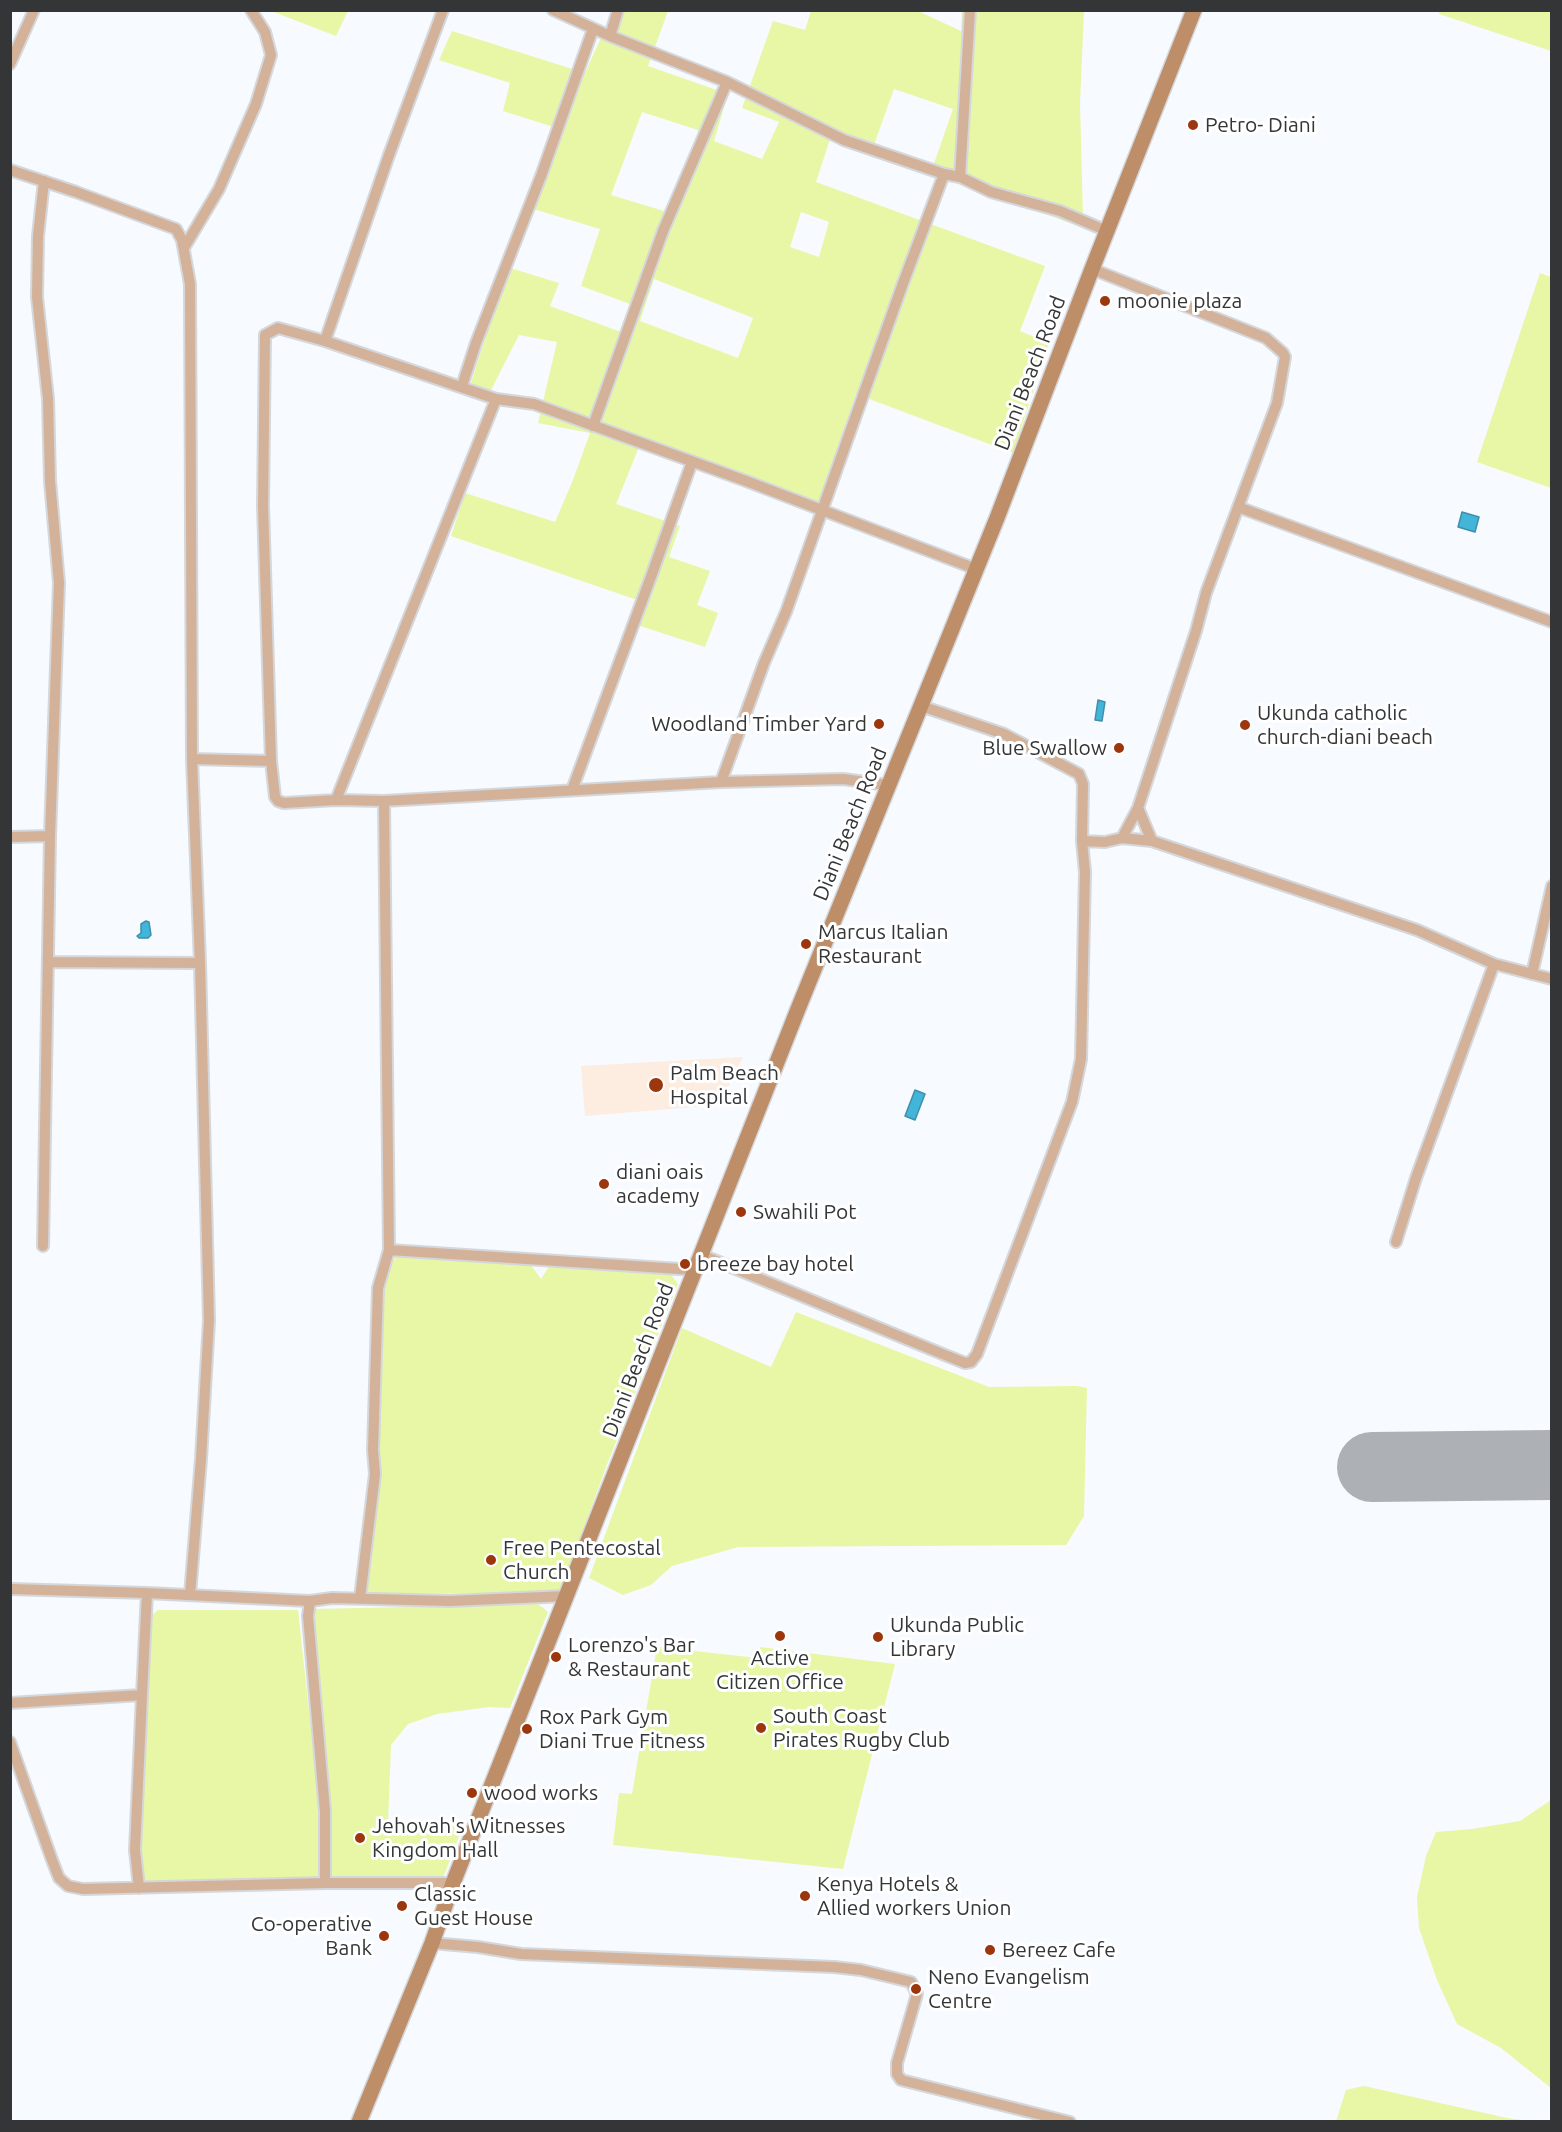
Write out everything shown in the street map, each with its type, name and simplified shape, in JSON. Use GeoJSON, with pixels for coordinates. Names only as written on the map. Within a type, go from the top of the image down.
{"type":"FeatureCollection","features":[{"type":"Feature","properties":{"kind":"main road","name":"Diani Beach Road"},"geometry":{"type":"LineString","coordinates":[[359,2121],[432,1943],[453,1883],[888,785],[998,518],[1092,269],[1194,10]]}},
{"type":"Feature","properties":{"kind":"street"},"geometry":{"type":"LineString","coordinates":[[10,64],[34,10]]}},
{"type":"Feature","properties":{"kind":"street"},"geometry":{"type":"LineString","coordinates":[[184,248],[219,189],[256,104],[271,55],[265,32],[251,10]]}},
{"type":"Feature","properties":{"kind":"street"},"geometry":{"type":"LineString","coordinates":[[325,341],[389,155],[443,10]]}},
{"type":"Feature","properties":{"kind":"street"},"geometry":{"type":"LineString","coordinates":[[553,10],[593,29],[727,82],[844,140],[944,174],[960,177],[991,192],[1060,211],[1107,231]]}},
{"type":"Feature","properties":{"kind":"street"},"geometry":{"type":"LineString","coordinates":[[610,36],[618,10]]}},
{"type":"Feature","properties":{"kind":"street"},"geometry":{"type":"LineString","coordinates":[[960,177],[970,10]]}},
{"type":"Feature","properties":{"kind":"street"},"geometry":{"type":"LineString","coordinates":[[462,386],[476,343],[541,177],[593,29]]}},
{"type":"Feature","properties":{"kind":"street"},"geometry":{"type":"LineString","coordinates":[[593,426],[663,231],[727,82]]}},
{"type":"Feature","properties":{"kind":"street"},"geometry":{"type":"LineString","coordinates":[[10,170],[176,229],[184,248],[190,284],[192,759],[200,963],[209,1320],[190,1595]]}},
{"type":"Feature","properties":{"kind":"street"},"geometry":{"type":"LineString","coordinates":[[721,782],[764,663],[786,612],[944,174]]}},
{"type":"Feature","properties":{"kind":"street"},"geometry":{"type":"LineString","coordinates":[[43,1246],[50,836],[59,583],[50,481],[48,399],[37,297],[38,236],[44,181]]}},
{"type":"Feature","properties":{"kind":"street"},"geometry":{"type":"LineString","coordinates":[[1092,269],[1266,338],[1283,353],[1286,362],[1277,403],[1206,593],[1196,631],[1138,808],[1122,838]]}},
{"type":"Feature","properties":{"kind":"street"},"geometry":{"type":"LineString","coordinates":[[888,785],[843,779],[721,782],[384,801],[336,800],[284,803],[278,801],[275,798],[271,761],[263,506],[265,335],[278,328],[325,341],[496,399],[534,405],[976,569]]}},
{"type":"Feature","properties":{"kind":"street"},"geometry":{"type":"LineString","coordinates":[[336,800],[496,399]]}},
{"type":"Feature","properties":{"kind":"street"},"geometry":{"type":"LineString","coordinates":[[572,790],[692,462]]}},
{"type":"Feature","properties":{"kind":"street"},"geometry":{"type":"LineString","coordinates":[[1238,507],[1551,622]]}},
{"type":"Feature","properties":{"kind":"street"},"geometry":{"type":"LineString","coordinates":[[702,1255],[965,1363],[971,1362],[977,1354],[1072,1102],[1081,1059],[1083,784],[1079,774],[1004,734],[921,706]]}},
{"type":"Feature","properties":{"kind":"street"},"geometry":{"type":"LineString","coordinates":[[192,759],[271,761]]}},
{"type":"Feature","properties":{"kind":"street"},"geometry":{"type":"LineString","coordinates":[[360,1599],[375,1474],[378,1288],[389,1250],[384,801]]}},
{"type":"Feature","properties":{"kind":"street"},"geometry":{"type":"LineString","coordinates":[[1138,808],[1152,841]]}},
{"type":"Feature","properties":{"kind":"street"},"geometry":{"type":"LineString","coordinates":[[10,837],[50,836]]}},
{"type":"Feature","properties":{"kind":"street"},"geometry":{"type":"LineString","coordinates":[[1082,841],[1105,842],[1122,838],[1152,841],[1417,930],[1494,964],[1551,979]]}},
{"type":"Feature","properties":{"kind":"street"},"geometry":{"type":"LineString","coordinates":[[1532,974],[1551,886]]}},
{"type":"Feature","properties":{"kind":"street"},"geometry":{"type":"LineString","coordinates":[[48,962],[200,963]]}},
{"type":"Feature","properties":{"kind":"street"},"geometry":{"type":"LineString","coordinates":[[1396,1242],[1416,1178],[1494,964]]}},
{"type":"Feature","properties":{"kind":"street"},"geometry":{"type":"LineString","coordinates":[[389,1250],[695,1270]]}},
{"type":"Feature","properties":{"kind":"street"},"geometry":{"type":"LineString","coordinates":[[10,1589],[310,1601],[332,1598],[450,1600],[567,1596]]}},
{"type":"Feature","properties":{"kind":"street"},"geometry":{"type":"LineString","coordinates":[[139,1888],[135,1850],[147,1593]]}},
{"type":"Feature","properties":{"kind":"street"},"geometry":{"type":"LineString","coordinates":[[310,1601],[308,1616],[325,1811],[325,1883]]}},
{"type":"Feature","properties":{"kind":"street"},"geometry":{"type":"LineString","coordinates":[[10,1703],[142,1695]]}},
{"type":"Feature","properties":{"kind":"street"},"geometry":{"type":"LineString","coordinates":[[10,1742],[59,1878],[68,1886],[139,1888],[325,1883],[453,1883]]}},
{"type":"Feature","properties":{"kind":"street"},"geometry":{"type":"LineString","coordinates":[[432,1943],[521,1954],[834,1967],[861,1970],[912,1982],[917,1994],[897,2063],[897,2074],[901,2080],[1070,2121]]}},
{"type":"Feature","properties":{"kind":"shaded area","name":"Palm Beach Hospital"},"geometry":{"type":"Polygon","coordinates":[[[743,1057],[719,1105],[585,1116],[581,1066],[743,1057]]]}},
{"type":"Feature","properties":{"kind":"green space"},"geometry":{"type":"Polygon","coordinates":[[[1440,10],[1551,11],[1551,51],[1439,14],[1440,10]]]}},
{"type":"Feature","properties":{"kind":"green space"},"geometry":{"type":"Polygon","coordinates":[[[271,11],[348,11],[336,36],[271,11]]]}},
{"type":"Feature","properties":{"kind":"green space"},"geometry":{"type":"Polygon","coordinates":[[[613,11],[668,11],[648,66],[728,94],[714,141],[762,159],[779,122],[742,108],[773,21],[805,30],[811,11],[918,11],[961,31],[962,11],[1084,11],[1080,103],[1083,217],[1078,226],[931,172],[953,109],[894,89],[871,153],[830,139],[816,182],[1045,266],[1020,331],[1049,343],[1013,453],[856,394],[818,503],[643,437],[616,504],[680,526],[669,557],[710,571],[697,605],[718,613],[705,647],[634,624],[643,602],[451,536],[465,493],[555,522],[590,433],[538,423],[557,342],[519,335],[490,392],[471,383],[507,267],[559,283],[550,306],[621,332],[630,304],[581,286],[600,229],[530,208],[560,129],[503,111],[510,83],[439,60],[452,31],[585,73],[613,11]],[[642,112],[611,195],[667,212],[701,131],[642,112]],[[801,212],[790,247],[819,257],[829,222],[801,212]],[[654,279],[640,321],[738,358],[753,318],[654,279]]]}},
{"type":"Feature","properties":{"kind":"green space"},"geometry":{"type":"Polygon","coordinates":[[[1540,273],[1551,277],[1551,488],[1477,462],[1540,273]]]}},
{"type":"Feature","properties":{"kind":"green space"},"geometry":{"type":"Polygon","coordinates":[[[396,1256],[531,1265],[541,1279],[550,1265],[669,1272],[678,1284],[608,1462],[560,1593],[365,1594],[377,1457],[380,1285],[396,1256]]]}},
{"type":"Feature","properties":{"kind":"green space"},"geometry":{"type":"Polygon","coordinates":[[[796,1312],[989,1387],[1077,1386],[1087,1388],[1084,1516],[1066,1545],[738,1547],[672,1566],[651,1585],[623,1595],[589,1578],[682,1328],[771,1367],[796,1312]]]}},
{"type":"Feature","properties":{"kind":"green space"},"geometry":{"type":"Polygon","coordinates":[[[538,1604],[548,1612],[510,1708],[489,1707],[437,1714],[408,1724],[391,1745],[388,1822],[463,1826],[441,1883],[331,1878],[330,1818],[313,1609],[538,1604]]]}},
{"type":"Feature","properties":{"kind":"green space"},"geometry":{"type":"Polygon","coordinates":[[[158,1610],[298,1610],[320,1812],[320,1880],[143,1883],[139,1850],[151,1616],[158,1610]]]}},
{"type":"Feature","properties":{"kind":"green space","name":"South Coast Pirates Rugby Club"},"geometry":{"type":"Polygon","coordinates":[[[657,1647],[758,1658],[760,1647],[895,1664],[843,1869],[613,1845],[619,1793],[632,1794],[657,1647]]]}},
{"type":"Feature","properties":{"kind":"green space"},"geometry":{"type":"Polygon","coordinates":[[[1551,1800],[1551,2088],[1501,2048],[1457,2024],[1437,1980],[1419,1928],[1417,1897],[1426,1856],[1436,1832],[1520,1821],[1551,1800]]]}},
{"type":"Feature","properties":{"kind":"green space"},"geometry":{"type":"Polygon","coordinates":[[[1364,2086],[1529,2121],[1336,2121],[1346,2090],[1364,2086]]]}},
{"type":"Feature","properties":{"kind":"water"},"geometry":{"type":"Polygon","coordinates":[[[1462,512],[1479,517],[1475,532],[1458,527],[1462,512]]]}},
{"type":"Feature","properties":{"kind":"water"},"geometry":{"type":"Polygon","coordinates":[[[1098,700],[1105,702],[1102,721],[1095,720],[1098,700]]]}},
{"type":"Feature","properties":{"kind":"water"},"geometry":{"type":"Polygon","coordinates":[[[149,922],[151,935],[148,938],[139,938],[137,936],[141,933],[141,924],[149,922]]]}},
{"type":"Feature","properties":{"kind":"water"},"geometry":{"type":"Polygon","coordinates":[[[915,1090],[925,1094],[915,1120],[905,1116],[915,1090]]]}},
{"type":"Feature","properties":{"kind":"runway"},"geometry":{"type":"LineString","coordinates":[[1372,1467],[1552,1465]]}},
{"type":"Feature","properties":{"kind":"place","name":"Petro- Diani"},"geometry":{"type":"Point","coordinates":[1193,125]}},
{"type":"Feature","properties":{"kind":"place","name":"moonie plaza"},"geometry":{"type":"Point","coordinates":[1105,301]}},
{"type":"Feature","properties":{"kind":"place","name":"Woodland Timber Yard"},"geometry":{"type":"Point","coordinates":[879,724]}},
{"type":"Feature","properties":{"kind":"place","name":"Ukunda catholic church-diani beach"},"geometry":{"type":"Point","coordinates":[1245,725]}},
{"type":"Feature","properties":{"kind":"place","name":"Blue Swallow"},"geometry":{"type":"Point","coordinates":[1119,748]}},
{"type":"Feature","properties":{"kind":"place","name":"Marcus Italian Restaurant"},"geometry":{"type":"Point","coordinates":[806,944]}},
{"type":"Feature","properties":{"kind":"place","name":"Palm Beach Hospital"},"geometry":{"type":"Point","coordinates":[656,1085]}},
{"type":"Feature","properties":{"kind":"place","name":"diani oais academy"},"geometry":{"type":"Point","coordinates":[604,1184]}},
{"type":"Feature","properties":{"kind":"place","name":"Swahili Pot"},"geometry":{"type":"Point","coordinates":[741,1212]}},
{"type":"Feature","properties":{"kind":"place","name":"breeze bay hotel"},"geometry":{"type":"Point","coordinates":[685,1264]}},
{"type":"Feature","properties":{"kind":"place","name":"Free Pentecostal Church"},"geometry":{"type":"Point","coordinates":[491,1560]}},
{"type":"Feature","properties":{"kind":"place","name":"Active Citizen Office"},"geometry":{"type":"Point","coordinates":[780,1636]}},
{"type":"Feature","properties":{"kind":"place","name":"Ukunda Public Library"},"geometry":{"type":"Point","coordinates":[878,1637]}},
{"type":"Feature","properties":{"kind":"place","name":"Lorenzo's Bar & Restaurant"},"geometry":{"type":"Point","coordinates":[556,1657]}},
{"type":"Feature","properties":{"kind":"place","name":"South Coast Pirates Rugby Club"},"geometry":{"type":"Point","coordinates":[761,1728]}},
{"type":"Feature","properties":{"kind":"place","name":"Rox Park Gym Diani True Fitness"},"geometry":{"type":"Point","coordinates":[527,1729]}},
{"type":"Feature","properties":{"kind":"place","name":"wood works"},"geometry":{"type":"Point","coordinates":[472,1793]}},
{"type":"Feature","properties":{"kind":"place","name":"Jehovah's Witnesses Kingdom Hall"},"geometry":{"type":"Point","coordinates":[360,1838]}},
{"type":"Feature","properties":{"kind":"place","name":"Kenya Hotels & Allied workers Union"},"geometry":{"type":"Point","coordinates":[805,1896]}},
{"type":"Feature","properties":{"kind":"place","name":"Classic Guest House"},"geometry":{"type":"Point","coordinates":[402,1906]}},
{"type":"Feature","properties":{"kind":"place","name":"Co-operative Bank"},"geometry":{"type":"Point","coordinates":[384,1936]}},
{"type":"Feature","properties":{"kind":"place","name":"Bereez Cafe"},"geometry":{"type":"Point","coordinates":[990,1950]}},
{"type":"Feature","properties":{"kind":"place","name":"Neno Evangelism Centre"},"geometry":{"type":"Point","coordinates":[916,1989]}}]}
